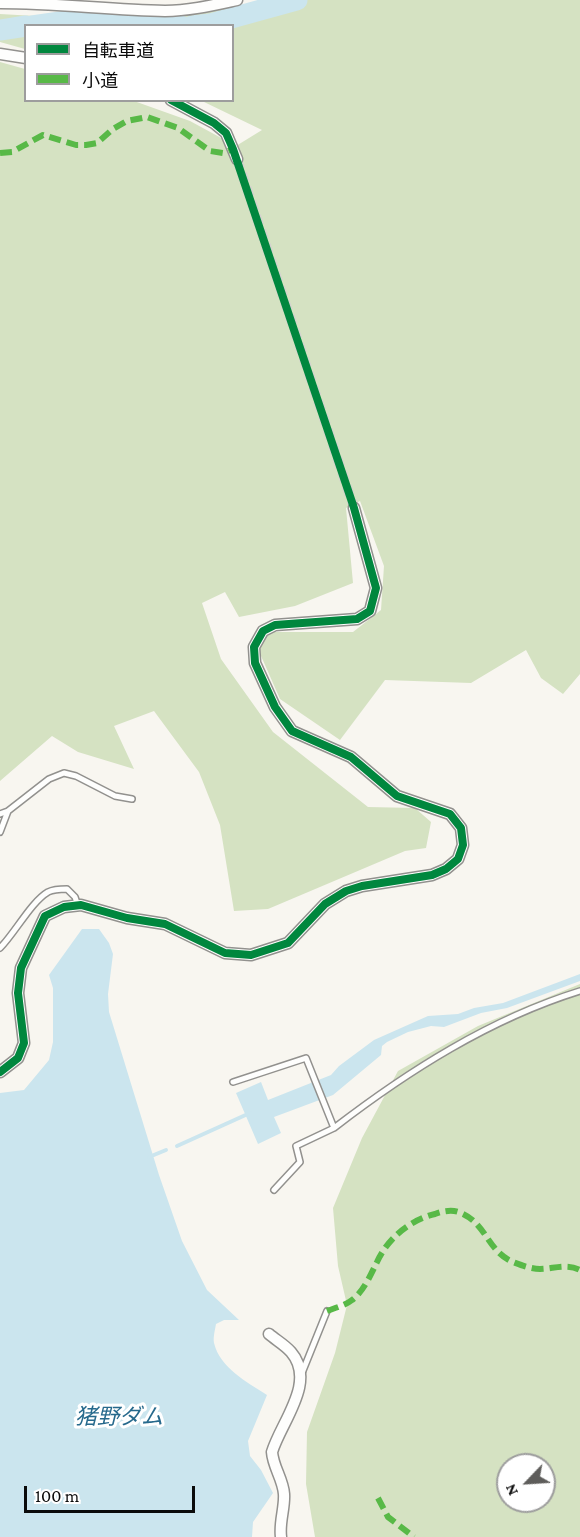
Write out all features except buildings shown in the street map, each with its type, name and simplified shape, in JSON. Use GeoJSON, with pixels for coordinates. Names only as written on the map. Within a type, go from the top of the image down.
{"type":"FeatureCollection","features":[{"type":"Feature","properties":{"kind":"street"},"geometry":{"type":"LineString","coordinates":[[0,3],[38,3],[166,11],[204,7],[237,0]]}},
{"type":"Feature","properties":{"kind":"street"},"geometry":{"type":"LineString","coordinates":[[0,54],[24,58]]}},
{"type":"Feature","properties":{"kind":"street"},"geometry":{"type":"LineString","coordinates":[[175,102],[214,123],[226,133],[237,159]]}},
{"type":"Feature","properties":{"kind":"street"},"geometry":{"type":"LineString","coordinates":[[0,1072],[18,1058],[24,1043],[18,993],[21,968],[45,916],[64,907],[78,906],[165,924],[225,953],[251,955],[288,943],[325,904],[346,891],[362,886],[432,875],[446,869],[458,859],[463,845],[461,828],[450,814],[397,795],[351,757],[292,731],[275,707],[255,663],[254,647],[263,631],[275,625],[357,619],[370,611],[376,588],[354,508]]}},
{"type":"Feature","properties":{"kind":"street"},"geometry":{"type":"LineString","coordinates":[[269,1334],[291,1352],[301,1375],[300,1389],[272,1452],[272,1462],[284,1494],[281,1537]]}},
{"type":"Feature","properties":{"kind":"lane"},"geometry":{"type":"LineString","coordinates":[[0,814],[8,811],[50,779],[64,773],[76,776],[115,795],[132,799]]}},
{"type":"Feature","properties":{"kind":"lane"},"geometry":{"type":"LineString","coordinates":[[0,832],[8,811]]}},
{"type":"Feature","properties":{"kind":"lane"},"geometry":{"type":"LineString","coordinates":[[0,948],[48,892],[68,889],[75,897],[78,906]]}},
{"type":"Feature","properties":{"kind":"lane"},"geometry":{"type":"LineString","coordinates":[[274,1190],[300,1162],[296,1146],[334,1128],[379,1094],[430,1061],[486,1030],[550,1000],[580,991]]}},
{"type":"Feature","properties":{"kind":"lane"},"geometry":{"type":"LineString","coordinates":[[233,1082],[306,1058],[334,1128]]}},
{"type":"Feature","properties":{"kind":"lane"},"geometry":{"type":"LineString","coordinates":[[301,1375],[327,1311]]}},
{"type":"Feature","properties":{"kind":"green space"},"geometry":{"type":"Polygon","coordinates":[[[307,0],[580,0],[580,674],[563,694],[541,678],[526,650],[471,683],[385,680],[340,740],[280,699],[254,640],[270,632],[353,632],[381,610],[384,566],[360,501],[346,508],[353,583],[295,606],[239,617],[225,592],[202,603],[221,659],[273,732],[368,807],[415,808],[431,822],[426,848],[405,851],[268,909],[234,911],[220,825],[199,772],[154,711],[114,726],[134,769],[78,752],[52,736],[0,781],[0,62],[24,69],[24,102],[137,102],[190,121],[236,146],[262,130],[204,102],[234,102],[234,24],[24,24],[24,49],[0,42],[0,14],[106,20],[307,0]]]}},
{"type":"Feature","properties":{"kind":"green space"},"geometry":{"type":"Polygon","coordinates":[[[580,984],[580,1537],[315,1537],[306,1484],[307,1432],[335,1353],[347,1305],[338,1266],[333,1208],[362,1138],[398,1071],[478,1026],[580,984]]]}},
{"type":"Feature","properties":{"kind":"water","name":"猪野ダム"},"geometry":{"type":"Polygon","coordinates":[[[82,929],[99,929],[109,943],[113,954],[108,994],[109,1012],[159,1175],[182,1241],[207,1290],[239,1320],[224,1320],[216,1324],[214,1341],[217,1352],[235,1374],[267,1395],[248,1441],[250,1456],[261,1470],[273,1493],[253,1522],[252,1537],[0,1537],[0,1093],[24,1090],[49,1060],[53,1042],[53,988],[49,975],[82,929]]]}},
{"type":"Feature","properties":{"kind":"water"},"geometry":{"type":"Polygon","coordinates":[[[580,974],[580,981],[507,1008],[481,1013],[444,1027],[431,1026],[408,1032],[387,1042],[382,1046],[381,1055],[333,1095],[274,1117],[281,1133],[258,1144],[236,1093],[261,1082],[268,1100],[331,1075],[339,1066],[374,1040],[428,1016],[458,1014],[474,1008],[503,1003],[580,974]]]}},
{"type":"Feature","properties":{"kind":"waterway"},"geometry":{"type":"LineString","coordinates":[[210,24],[297,0]]}},
{"type":"Feature","properties":{"kind":"waterway"},"geometry":{"type":"LineString","coordinates":[[46,24],[74,20],[145,24]]}},
{"type":"Feature","properties":{"kind":"waterway"},"geometry":{"type":"LineString","coordinates":[[0,30],[24,26]]}},
{"type":"Feature","properties":{"kind":"waterway"},"geometry":{"type":"LineString","coordinates":[[177,1146],[250,1113]]}},
{"type":"Feature","properties":{"kind":"waterway"},"geometry":{"type":"LineString","coordinates":[[149,1157],[166,1150]]}},
{"type":"Feature","properties":{"kind":"tunnel"},"geometry":{"type":"LineString","coordinates":[[237,159],[354,508]]}},
{"type":"Feature","properties":{"kind":"marked path"},"geometry":{"type":"LineString","coordinates":[[0,153],[12,152],[43,135],[76,145],[97,143],[113,129],[127,121],[147,117],[178,128],[210,151],[223,153],[233,149]]}},
{"type":"Feature","properties":{"kind":"marked path"},"geometry":{"type":"LineString","coordinates":[[327,1311],[347,1303],[360,1292],[387,1245],[401,1231],[417,1221],[445,1211],[458,1212],[470,1218],[492,1245],[513,1262],[537,1269],[565,1267],[580,1270]]}},
{"type":"Feature","properties":{"kind":"marked path"},"geometry":{"type":"LineString","coordinates":[[378,1498],[388,1517],[414,1537]]}},
{"type":"Feature","properties":{"kind":"cycle path"},"geometry":{"type":"LineString","coordinates":[[0,1072],[18,1058],[24,1043],[18,993],[21,968],[45,916],[64,907],[81,905],[127,918],[165,924],[225,953],[251,955],[288,943],[325,904],[346,891],[362,886],[432,875],[446,869],[458,859],[463,845],[461,828],[450,814],[397,796],[351,757],[292,731],[275,707],[255,663],[254,647],[263,631],[275,625],[357,619],[370,611],[376,588],[354,508],[233,149],[226,133],[214,123],[175,102]]}}]}
